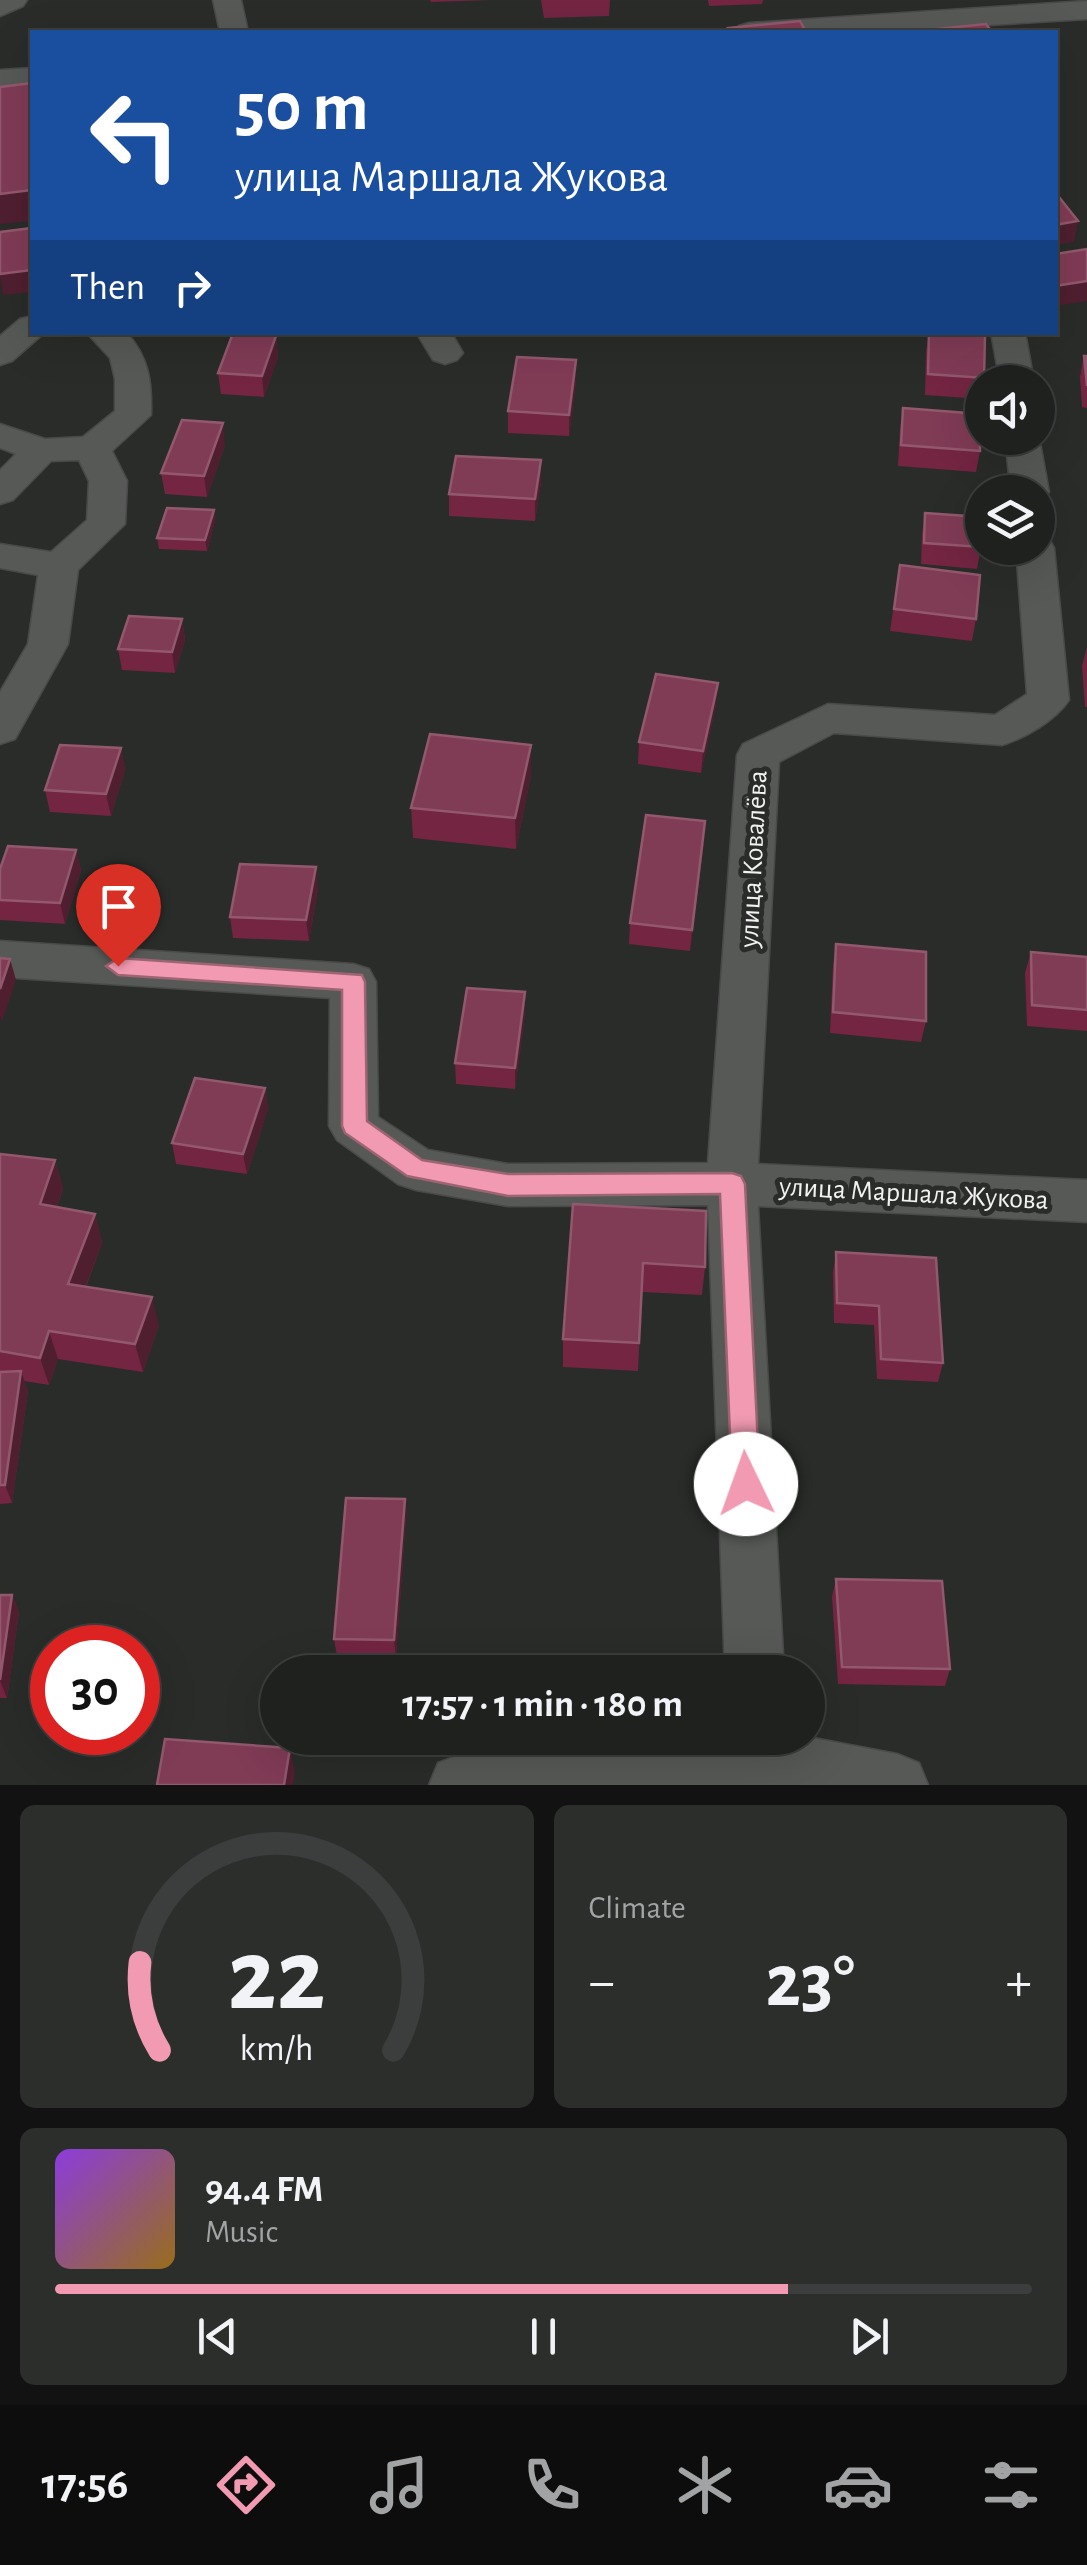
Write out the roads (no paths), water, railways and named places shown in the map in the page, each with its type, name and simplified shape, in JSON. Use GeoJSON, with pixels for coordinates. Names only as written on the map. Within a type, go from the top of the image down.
{"type":"FeatureCollection","features":[{"type":"Feature","properties":{"kind":"street"},"geometry":{"type":"LineString","coordinates":[[0,6],[13,0]]}},
{"type":"Feature","properties":{"kind":"street"},"geometry":{"type":"LineString","coordinates":[[226,0],[234,30]]}},
{"type":"Feature","properties":{"kind":"street"},"geometry":{"type":"LineString","coordinates":[[841,30],[1087,10]]}},
{"type":"Feature","properties":{"kind":"street"},"geometry":{"type":"LineString","coordinates":[[0,79],[30,77]]}},
{"type":"Feature","properties":{"kind":"street"},"geometry":{"type":"LineString","coordinates":[[0,330],[30,326]]}},
{"type":"Feature","properties":{"kind":"street"},"geometry":{"type":"LineString","coordinates":[[0,354],[30,328]]}},
{"type":"Feature","properties":{"kind":"street"},"geometry":{"type":"LineString","coordinates":[[0,435],[41,450],[92,448],[133,416],[134,374],[121,343],[108,335]]}},
{"type":"Feature","properties":{"kind":"street"},"geometry":{"type":"LineString","coordinates":[[1009,335],[1014,365]]}},
{"type":"Feature","properties":{"kind":"street"},"geometry":{"type":"LineString","coordinates":[[0,729],[48,644],[60,566],[106,524],[108,481],[92,448]]}},
{"type":"Feature","properties":{"kind":"street"},"geometry":{"type":"LineString","coordinates":[[0,492],[41,450]]}},
{"type":"Feature","properties":{"kind":"street"},"geometry":{"type":"LineString","coordinates":[[0,556],[60,566]]}},
{"type":"Feature","properties":{"kind":"street","name":"улица Ковалёва"},"geometry":{"type":"LineString","coordinates":[[732,1184],[758,756],[828,718],[1002,730],[1048,700],[1036,565]]}},
{"type":"Feature","properties":{"kind":"street","name":"улица Маршала Жукова"},"geometry":{"type":"LineString","coordinates":[[0,959],[354,982],[354,1126],[416,1169],[508,1185],[732,1184],[1087,1200]]}},
{"type":"Feature","properties":{"kind":"street"},"geometry":{"type":"LineString","coordinates":[[732,1184],[753,1655]]}},
{"type":"Feature","properties":{"kind":"street"},"geometry":{"type":"LineString","coordinates":[[460,1785],[697,1755]]}},
{"type":"Feature","properties":{"kind":"street"},"geometry":{"type":"LineString","coordinates":[[784,1755],[897,1785]]}}]}
